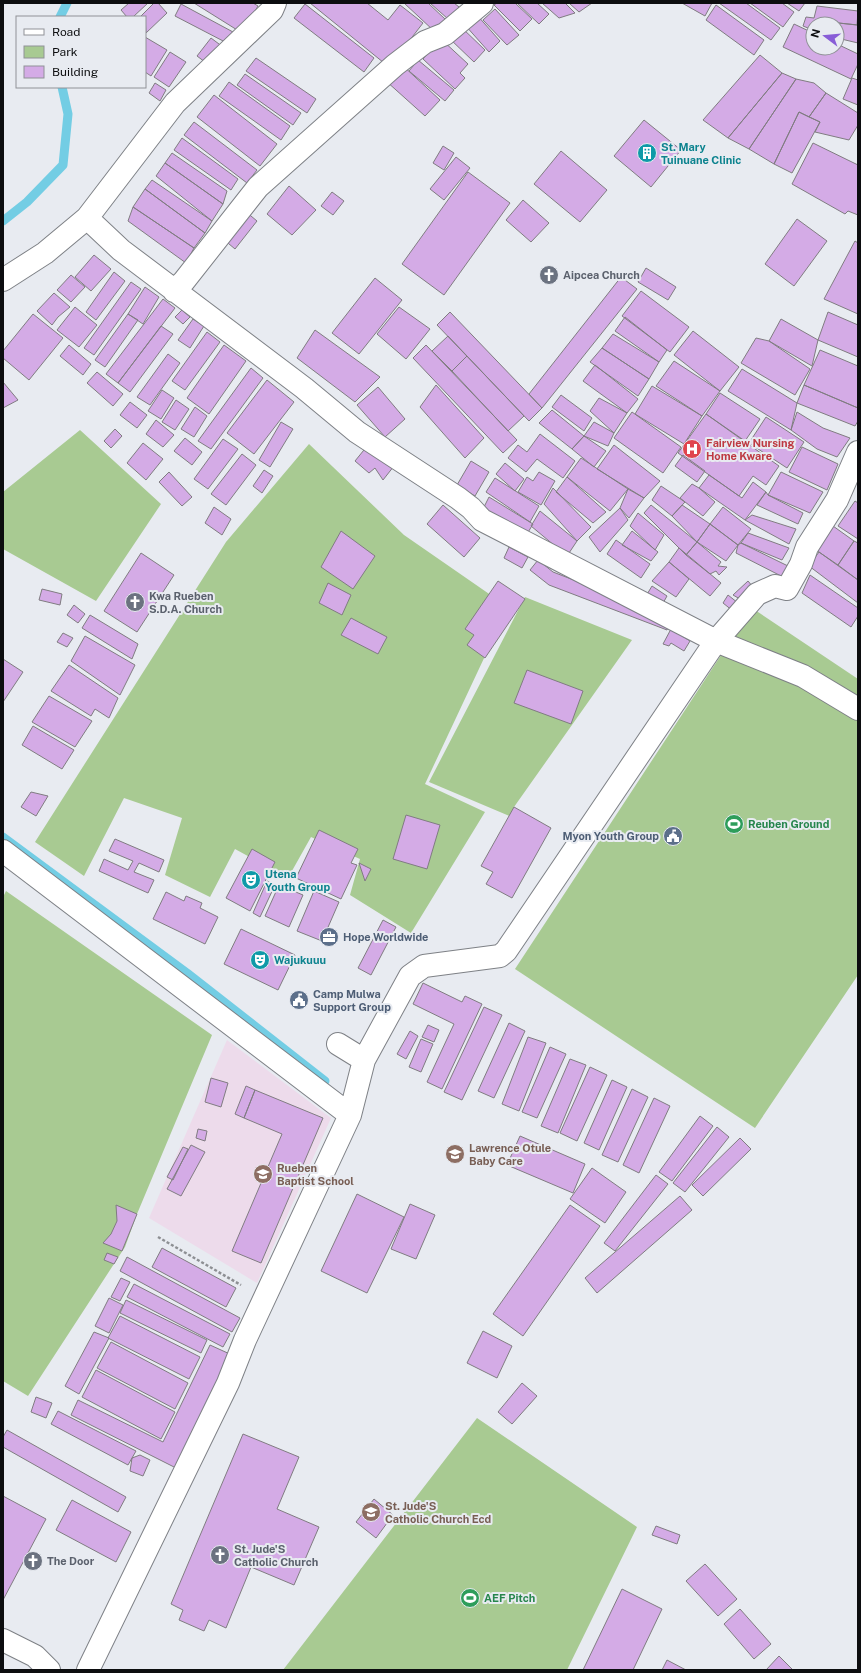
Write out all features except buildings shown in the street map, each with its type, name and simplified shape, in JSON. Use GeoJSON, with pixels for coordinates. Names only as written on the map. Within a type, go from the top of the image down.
{"type":"FeatureCollection","features":[{"type":"Feature","properties":{"kind":"street"},"geometry":{"type":"LineString","coordinates":[[3,280],[45,253],[87,218],[176,103],[272,10],[275,3]]}},
{"type":"Feature","properties":{"kind":"street"},"geometry":{"type":"LineString","coordinates":[[174,291],[184,281],[258,186],[395,65],[425,42],[445,34],[482,3]]}},
{"type":"Feature","properties":{"kind":"street"},"geometry":{"type":"LineString","coordinates":[[87,218],[105,237],[121,250],[304,388],[357,432],[458,498],[471,508],[482,520],[716,641],[803,676],[858,709]]}},
{"type":"Feature","properties":{"kind":"street"},"geometry":{"type":"LineString","coordinates":[[88,1670],[225,1390],[266,1296],[350,1115],[364,1060],[410,976],[419,968],[424,966],[500,956],[506,951],[716,641],[757,594],[775,586],[787,589],[801,564],[807,547],[837,500],[858,452]]}},
{"type":"Feature","properties":{"kind":"street"},"geometry":{"type":"LineString","coordinates":[[3,851],[350,1115]]}},
{"type":"Feature","properties":{"kind":"street"},"geometry":{"type":"LineString","coordinates":[[338,1044],[364,1060]]}},
{"type":"Feature","properties":{"kind":"street"},"geometry":{"type":"LineString","coordinates":[[3,1640],[37,1666]]}},
{"type":"Feature","properties":{"kind":"path"},"geometry":{"type":"LineString","coordinates":[[158,1237],[232,1281],[266,1296]]}},
{"type":"Feature","properties":{"kind":"shaded area"},"geometry":{"type":"Polygon","coordinates":[[[227,1040],[331,1118],[257,1283],[149,1218],[227,1040]]]}},
{"type":"Feature","properties":{"kind":"green space"},"geometry":{"type":"Polygon","coordinates":[[[80,430],[161,504],[96,601],[3,549],[3,492],[80,430]]]}},
{"type":"Feature","properties":{"kind":"green space"},"geometry":{"type":"Polygon","coordinates":[[[309,444],[404,535],[508,607],[425,784],[485,812],[411,933],[350,895],[360,859],[311,837],[288,878],[235,849],[210,897],[165,875],[182,818],[124,798],[84,876],[35,842],[226,542],[309,444]]]}},
{"type":"Feature","properties":{"kind":"green space"},"geometry":{"type":"Polygon","coordinates":[[[525,597],[632,640],[514,807],[512,817],[429,782],[525,597]]]}},
{"type":"Feature","properties":{"kind":"green space","name":"Reuben Ground"},"geometry":{"type":"Polygon","coordinates":[[[752,608],[858,679],[858,975],[755,1128],[515,969],[752,608]]]}},
{"type":"Feature","properties":{"kind":"green space"},"geometry":{"type":"Polygon","coordinates":[[[6,891],[212,1035],[137,1214],[125,1247],[28,1396],[3,1381],[3,897],[6,891]]]}},
{"type":"Feature","properties":{"kind":"green space","name":"AEF Pitch"},"geometry":{"type":"Polygon","coordinates":[[[477,1418],[637,1527],[567,1670],[283,1670],[477,1418]]]}},
{"type":"Feature","properties":{"kind":"waterway"},"geometry":{"type":"LineString","coordinates":[[60,16],[67,3]]}},
{"type":"Feature","properties":{"kind":"waterway"},"geometry":{"type":"LineString","coordinates":[[3,221],[27,202],[63,165],[68,114],[62,88]]}},
{"type":"Feature","properties":{"kind":"waterway"},"geometry":{"type":"LineString","coordinates":[[3,837],[187,973],[325,1081]]}},
{"type":"Feature","properties":{"kind":"place","name":"St. Mary Tuinuane Clinic"},"geometry":{"type":"Point","coordinates":[647,153]}},
{"type":"Feature","properties":{"kind":"place","name":"Aipcea Church"},"geometry":{"type":"Point","coordinates":[549,275]}},
{"type":"Feature","properties":{"kind":"place","name":"Fairview Nursing Home Kware"},"geometry":{"type":"Point","coordinates":[692,449]}},
{"type":"Feature","properties":{"kind":"place","name":"Kwa Rueben S.D.A. Church"},"geometry":{"type":"Point","coordinates":[135,602]}},
{"type":"Feature","properties":{"kind":"place","name":"Reuben Ground"},"geometry":{"type":"Point","coordinates":[734,824]}},
{"type":"Feature","properties":{"kind":"place","name":"Myon Youth Group"},"geometry":{"type":"Point","coordinates":[673,836]}},
{"type":"Feature","properties":{"kind":"place","name":"Utena Youth Group"},"geometry":{"type":"Point","coordinates":[251,880]}},
{"type":"Feature","properties":{"kind":"place","name":"Hope Worldwide"},"geometry":{"type":"Point","coordinates":[329,937]}},
{"type":"Feature","properties":{"kind":"place","name":"Wajukuuu"},"geometry":{"type":"Point","coordinates":[260,960]}},
{"type":"Feature","properties":{"kind":"place","name":"Camp Mulwa Support Group"},"geometry":{"type":"Point","coordinates":[299,1000]}},
{"type":"Feature","properties":{"kind":"place","name":"Lawrence Otule Baby Care"},"geometry":{"type":"Point","coordinates":[455,1154]}},
{"type":"Feature","properties":{"kind":"place","name":"Rueben Baptist School"},"geometry":{"type":"Point","coordinates":[263,1174]}},
{"type":"Feature","properties":{"kind":"place","name":"St. Jude'S Catholic Church Ecd"},"geometry":{"type":"Point","coordinates":[371,1512]}},
{"type":"Feature","properties":{"kind":"place","name":"St. Jude'S Catholic Church"},"geometry":{"type":"Point","coordinates":[220,1555]}},
{"type":"Feature","properties":{"kind":"place","name":"The Door"},"geometry":{"type":"Point","coordinates":[33,1561]}},
{"type":"Feature","properties":{"kind":"place","name":"AEF Pitch"},"geometry":{"type":"Point","coordinates":[470,1598]}}]}
